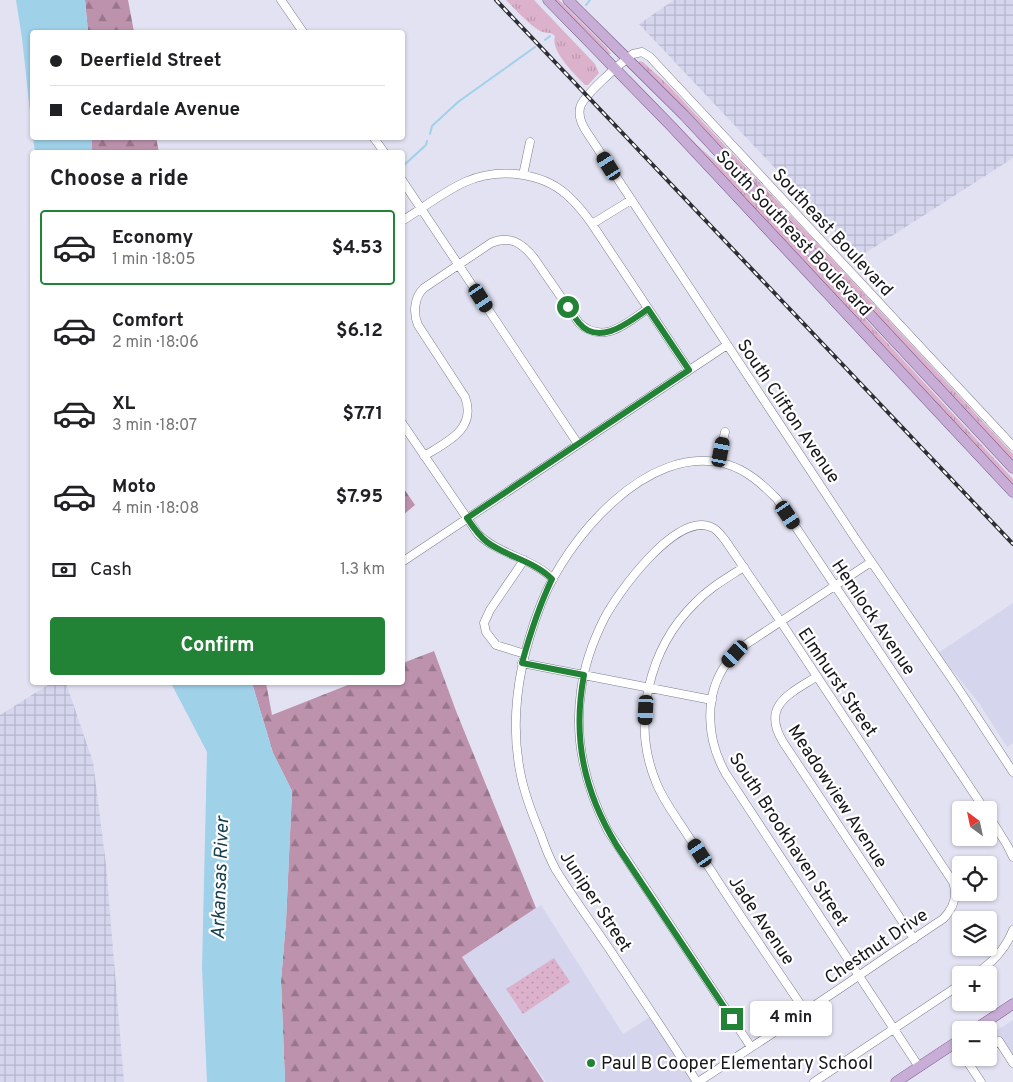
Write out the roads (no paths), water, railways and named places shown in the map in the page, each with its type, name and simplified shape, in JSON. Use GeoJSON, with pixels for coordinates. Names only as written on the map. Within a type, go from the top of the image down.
{"type":"FeatureCollection","features":[{"type":"Feature","properties":{"kind":"main road","name":"South Southeast Boulevard"},"geometry":{"type":"LineString","coordinates":[[548,0],[710,167],[1013,492]]}},
{"type":"Feature","properties":{"kind":"main road","name":"South Southeast Boulevard"},"geometry":{"type":"LineString","coordinates":[[568,0],[697,129],[1013,468]]}},
{"type":"Feature","properties":{"kind":"main road"},"geometry":{"type":"LineString","coordinates":[[988,1021],[1013,1004]]}},
{"type":"Feature","properties":{"kind":"main road"},"geometry":{"type":"LineString","coordinates":[[896,1082],[952,1045]]}},
{"type":"Feature","properties":{"kind":"street"},"geometry":{"type":"LineString","coordinates":[[282,0],[302,30]]}},
{"type":"Feature","properties":{"kind":"street","name":"Southeast Boulevard"},"geometry":{"type":"LineString","coordinates":[[627,58],[637,52],[650,57],[1013,446]]}},
{"type":"Feature","properties":{"kind":"street"},"geometry":{"type":"LineString","coordinates":[[615,69],[627,58]]}},
{"type":"Feature","properties":{"kind":"street","name":"South Clifton Avenue"},"geometry":{"type":"LineString","coordinates":[[615,69],[587,95],[580,107],[584,127],[871,562],[956,685],[1013,772]]}},
{"type":"Feature","properties":{"kind":"street"},"geometry":{"type":"LineString","coordinates":[[523,175],[530,142]]}},
{"type":"Feature","properties":{"kind":"street"},"geometry":{"type":"LineString","coordinates":[[405,219],[456,186],[474,179],[505,174],[523,175],[544,181],[563,192],[592,224],[689,370]]}},
{"type":"Feature","properties":{"kind":"street"},"geometry":{"type":"LineString","coordinates":[[405,184],[578,444]]}},
{"type":"Feature","properties":{"kind":"street"},"geometry":{"type":"LineString","coordinates":[[592,224],[631,200]]}},
{"type":"Feature","properties":{"kind":"street"},"geometry":{"type":"LineString","coordinates":[[424,456],[457,434],[468,416],[467,403],[464,397],[418,325],[415,316],[416,301],[421,291],[458,264],[491,243],[511,240],[531,254],[579,323],[588,330],[598,333],[608,332],[648,309]]}},
{"type":"Feature","properties":{"kind":"street"},"geometry":{"type":"LineString","coordinates":[[405,560],[727,345]]}},
{"type":"Feature","properties":{"kind":"street"},"geometry":{"type":"LineString","coordinates":[[405,428],[478,534],[488,543],[524,560],[552,579]]}},
{"type":"Feature","properties":{"kind":"street"},"geometry":{"type":"LineString","coordinates":[[718,462],[725,432]]}},
{"type":"Feature","properties":{"kind":"street","name":"Juniper Street"},"geometry":{"type":"LineString","coordinates":[[697,1082],[556,870],[526,796],[517,755],[515,715],[516,696],[522,663],[541,603],[552,579],[590,526],[618,498],[641,480],[660,470],[684,463],[718,462]]}},
{"type":"Feature","properties":{"kind":"street","name":"Hemlock Avenue"},"geometry":{"type":"LineString","coordinates":[[718,462],[748,473],[778,499],[979,801]]}},
{"type":"Feature","properties":{"kind":"street","name":"Elmhurst Street"},"geometry":{"type":"LineString","coordinates":[[584,675],[598,632],[613,604],[642,565],[676,535],[691,527],[700,525],[711,527],[724,538],[744,567],[952,880]]}},
{"type":"Feature","properties":{"kind":"street"},"geometry":{"type":"LineString","coordinates":[[524,560],[490,610],[484,623],[486,632],[496,645],[525,654]]}},
{"type":"Feature","properties":{"kind":"street","name":"South Brookhaven Street"},"geometry":{"type":"LineString","coordinates":[[871,562],[745,645],[735,654],[726,664],[715,687],[709,720],[713,744],[722,767],[919,1067]]}},
{"type":"Feature","properties":{"kind":"street","name":"Jade Avenue"},"geometry":{"type":"LineString","coordinates":[[744,567],[705,593],[679,620],[667,637],[652,674],[646,705],[645,737],[650,764],[660,791],[674,815],[806,1011]]}},
{"type":"Feature","properties":{"kind":"street"},"geometry":{"type":"LineString","coordinates":[[522,663],[712,700]]}},
{"type":"Feature","properties":{"kind":"street"},"geometry":{"type":"LineString","coordinates":[[584,675],[581,691],[580,742],[586,775],[600,815],[617,846],[750,1047]]}},
{"type":"Feature","properties":{"kind":"street","name":"Meadowview Avenue"},"geometry":{"type":"LineString","coordinates":[[816,677],[791,693],[780,704],[775,715],[775,727],[783,742],[914,939]]}},
{"type":"Feature","properties":{"kind":"street"},"geometry":{"type":"LineString","coordinates":[[998,830],[1013,856]]}},
{"type":"Feature","properties":{"kind":"street","name":"Chestnut Drive"},"geometry":{"type":"LineString","coordinates":[[697,1082],[943,919],[953,901]]}},
{"type":"Feature","properties":{"kind":"street"},"geometry":{"type":"LineString","coordinates":[[987,966],[1004,948],[1013,930]]}},
{"type":"Feature","properties":{"kind":"street"},"geometry":{"type":"LineString","coordinates":[[814,1082],[952,990]]}},
{"type":"Feature","properties":{"kind":"street"},"geometry":{"type":"LineString","coordinates":[[997,1042],[999,1041],[1013,1063]]}},
{"type":"Feature","properties":{"kind":"street"},"geometry":{"type":"LineString","coordinates":[[972,1066],[980,1081]]}},
{"type":"Feature","properties":{"kind":"water"},"geometry":{"type":"Polygon","coordinates":[[[16,0],[85,0],[88,30],[30,30],[30,112],[16,0]]]}},
{"type":"Feature","properties":{"kind":"water"},"geometry":{"type":"Polygon","coordinates":[[[33,140],[92,140],[92,150],[35,150],[33,140]]]}},
{"type":"Feature","properties":{"kind":"water","name":"Arkansas River"},"geometry":{"type":"Polygon","coordinates":[[[172,685],[253,685],[273,753],[292,791],[286,921],[281,981],[285,1082],[207,1082],[202,968],[207,752],[172,685]]]}},
{"type":"Feature","properties":{"kind":"waterway"},"geometry":{"type":"LineString","coordinates":[[586,5],[590,0]]}},
{"type":"Feature","properties":{"kind":"waterway"},"geometry":{"type":"LineString","coordinates":[[545,40],[550,36]]}},
{"type":"Feature","properties":{"kind":"waterway"},"geometry":{"type":"LineString","coordinates":[[430,134],[432,126],[458,102],[535,47]]}},
{"type":"Feature","properties":{"kind":"waterway"},"geometry":{"type":"LineString","coordinates":[[405,164],[426,145],[427,141]]}},
{"type":"Feature","properties":{"kind":"railway"},"geometry":{"type":"LineString","coordinates":[[496,0],[1013,544]]}},
{"type":"Feature","properties":{"kind":"place","name":"Paul B Cooper Elementary School"},"geometry":{"type":"Point","coordinates":[591,1063]}}]}
